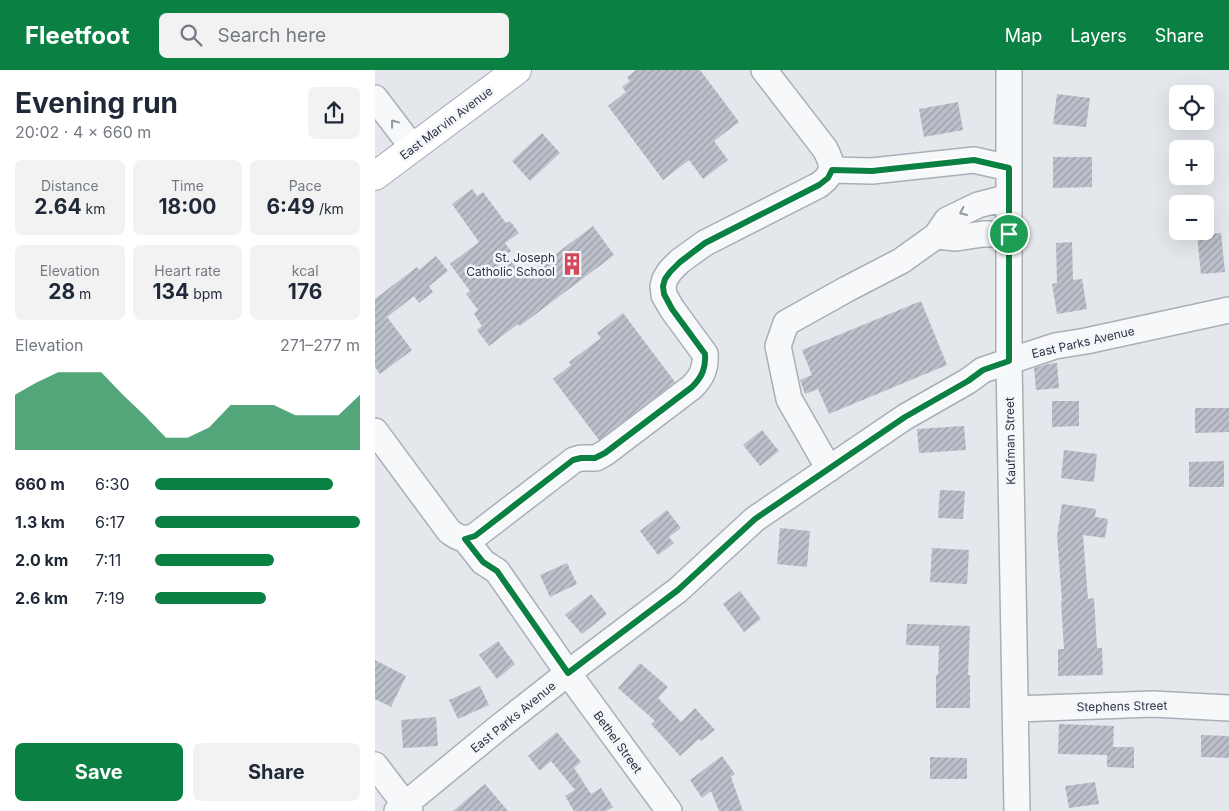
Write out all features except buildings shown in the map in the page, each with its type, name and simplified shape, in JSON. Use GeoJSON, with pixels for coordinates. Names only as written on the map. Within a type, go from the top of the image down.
{"type":"FeatureCollection","features":[{"type":"Feature","properties":{"kind":"main road","name":"East Marvin Avenue"},"geometry":{"type":"LineString","coordinates":[[376,173],[413,148],[517,70]]}},
{"type":"Feature","properties":{"kind":"street"},"geometry":{"type":"LineString","coordinates":[[465,539],[475,536],[573,460],[595,458],[605,453],[692,387],[704,372],[705,354],[672,309],[664,294],[663,286],[665,279],[680,262],[705,243],[819,185],[828,178],[832,170],[832,162],[825,149],[764,70]]}},
{"type":"Feature","properties":{"kind":"street","name":"Kaufman Street"},"geometry":{"type":"LineString","coordinates":[[1009,70],[1009,361],[1017,811]]}},
{"type":"Feature","properties":{"kind":"street"},"geometry":{"type":"LineString","coordinates":[[375,98],[413,148]]}},
{"type":"Feature","properties":{"kind":"street"},"geometry":{"type":"LineString","coordinates":[[832,170],[872,171],[974,160],[1009,168]]}},
{"type":"Feature","properties":{"kind":"street"},"geometry":{"type":"LineString","coordinates":[[829,469],[789,399],[778,346],[786,323],[901,261],[935,236],[947,220],[978,205],[1009,197]]}},
{"type":"Feature","properties":{"kind":"street"},"geometry":{"type":"LineString","coordinates":[[935,236],[957,238],[983,234],[1009,234]]}},
{"type":"Feature","properties":{"kind":"street","name":"East Parks Avenue"},"geometry":{"type":"LineString","coordinates":[[404,809],[498,728],[678,590],[755,519],[905,417],[968,381],[983,370],[1009,361],[1055,346],[1229,310]]}},
{"type":"Feature","properties":{"kind":"street","name":"Bethel Street"},"geometry":{"type":"LineString","coordinates":[[375,431],[449,531],[456,537],[465,539],[483,562],[497,571],[568,673],[669,811]]}},
{"type":"Feature","properties":{"kind":"street","name":"Stephens Street"},"geometry":{"type":"LineString","coordinates":[[1015,709],[1153,704],[1229,708]]}},
{"type":"Feature","properties":{"kind":"street"},"geometry":{"type":"LineString","coordinates":[[375,765],[404,809]]}},
{"type":"Feature","properties":{"kind":"place","name":"St. Joseph Catholic School"},"geometry":{"type":"Point","coordinates":[572,264]}},
{"type":"Feature","properties":{"kind":"route"},"geometry":{"type":"LineString","coordinates":[[974,160],[1009,168],[1009,234],[1009,361],[983,370],[968,381],[905,417],[755,519],[678,590],[568,673],[497,571],[483,562],[465,539],[475,536],[573,460],[595,458],[605,453],[699,380],[704,372],[705,354],[667,301],[663,286],[665,279],[680,262],[705,243],[819,185],[828,178],[832,170],[872,171],[974,160]]}}]}
